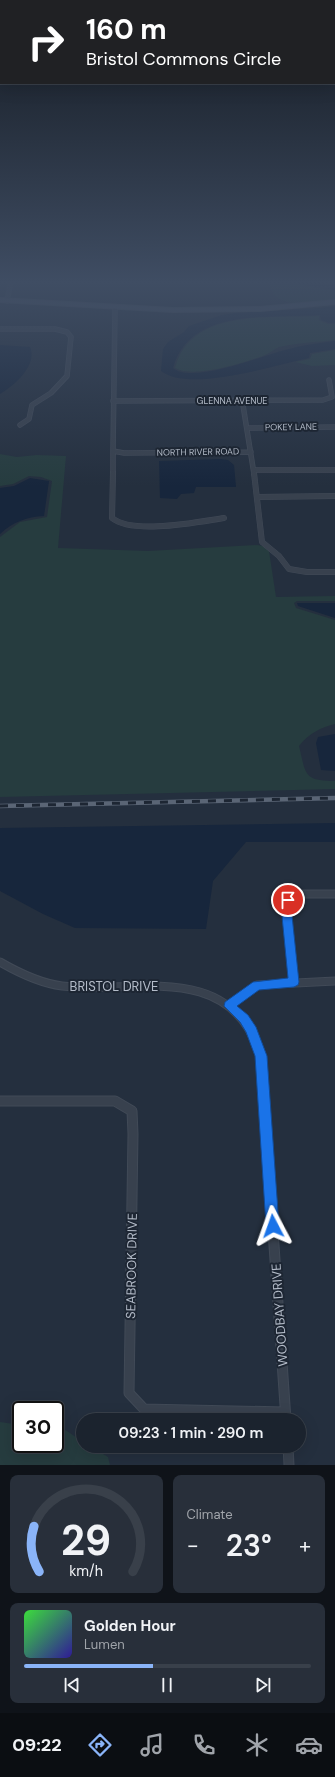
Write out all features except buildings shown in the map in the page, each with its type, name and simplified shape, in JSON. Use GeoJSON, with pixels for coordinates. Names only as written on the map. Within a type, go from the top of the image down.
{"type":"FeatureCollection","features":[{"type":"Feature","properties":{"kind":"street"},"geometry":{"type":"LineString","coordinates":[[20,426],[29,420],[32,405],[51,393],[67,376],[70,349]]}},
{"type":"Feature","properties":{"kind":"street"},"geometry":{"type":"LineString","coordinates":[[114,349],[112,518],[116,523],[126,526],[174,525],[224,518]]}},
{"type":"Feature","properties":{"kind":"street","name":"GLENNA AVENUE"},"geometry":{"type":"LineString","coordinates":[[113,401],[247,401],[327,399],[332,396],[329,380]]}},
{"type":"Feature","properties":{"kind":"street"},"geometry":{"type":"LineString","coordinates":[[242,400],[251,452]]}},
{"type":"Feature","properties":{"kind":"street","name":"POKEY LANE"},"geometry":{"type":"LineString","coordinates":[[247,428],[335,427]]}},
{"type":"Feature","properties":{"kind":"street","name":"NORTH RIVER ROAD"},"geometry":{"type":"LineString","coordinates":[[113,451],[124,453],[251,452],[262,542],[279,556],[289,569],[307,572],[335,572]]}},
{"type":"Feature","properties":{"kind":"street"},"geometry":{"type":"LineString","coordinates":[[254,470],[335,470]]}},
{"type":"Feature","properties":{"kind":"street"},"geometry":{"type":"LineString","coordinates":[[257,497],[335,496]]}},
{"type":"Feature","properties":{"kind":"street"},"geometry":{"type":"LineString","coordinates":[[294,982],[286,906],[288,900],[296,894],[335,894]]}},
{"type":"Feature","properties":{"kind":"street","name":"BRISTOL DRIVE"},"geometry":{"type":"LineString","coordinates":[[0,962],[28,978],[44,983],[83,987],[182,987],[205,992],[230,1006]]}},
{"type":"Feature","properties":{"kind":"street"},"geometry":{"type":"LineString","coordinates":[[230,1006],[257,985],[335,981]]}},
{"type":"Feature","properties":{"kind":"street","name":"WOODBAY DRIVE"},"geometry":{"type":"LineString","coordinates":[[230,1006],[244,1019],[252,1030],[261,1056],[286,1413]]}},
{"type":"Feature","properties":{"kind":"street","name":"SEABROOK DRIVE"},"geometry":{"type":"LineString","coordinates":[[0,1101],[115,1100],[132,1111],[133,1134],[129,1393],[144,1409],[225,1413]]}},
{"type":"Feature","properties":{"kind":"street"},"geometry":{"type":"LineString","coordinates":[[288,1453],[289,1465]]}},
{"type":"Feature","properties":{"kind":"green space"},"geometry":{"type":"Polygon","coordinates":[[[183,349],[275,349],[263,356],[219,369],[194,372],[175,368],[183,349]]]}},
{"type":"Feature","properties":{"kind":"green space"},"geometry":{"type":"Polygon","coordinates":[[[335,350],[335,365],[312,366],[295,362],[310,359],[312,354],[335,350]]]}},
{"type":"Feature","properties":{"kind":"green space"},"geometry":{"type":"Polygon","coordinates":[[[0,454],[17,457],[37,455],[66,456],[58,548],[148,551],[257,545],[263,546],[269,551],[276,597],[335,596],[335,601],[297,601],[294,603],[296,608],[335,620],[335,724],[324,727],[315,732],[299,746],[303,763],[308,774],[317,779],[335,781],[335,789],[0,797],[0,537],[20,522],[47,517],[52,481],[41,477],[29,476],[13,484],[0,486],[0,454]]]}},
{"type":"Feature","properties":{"kind":"green space"},"geometry":{"type":"Polygon","coordinates":[[[0,1422],[12,1424],[12,1453],[64,1453],[64,1429],[76,1437],[76,1453],[101,1453],[108,1457],[110,1465],[0,1465],[0,1422]]]}},
{"type":"Feature","properties":{"kind":"water"},"geometry":{"type":"Polygon","coordinates":[[[0,349],[31,349],[31,361],[28,368],[12,386],[0,394],[0,349]]]}},
{"type":"Feature","properties":{"kind":"water"},"geometry":{"type":"Polygon","coordinates":[[[163,349],[181,349],[173,368],[182,372],[196,373],[230,367],[289,349],[333,349],[310,353],[309,358],[255,371],[211,378],[191,379],[174,377],[161,371],[163,349]]]}},
{"type":"Feature","properties":{"kind":"water"},"geometry":{"type":"Polygon","coordinates":[[[228,460],[234,465],[236,487],[196,487],[194,493],[181,494],[177,499],[160,498],[159,461],[228,460]]]}},
{"type":"Feature","properties":{"kind":"water"},"geometry":{"type":"Polygon","coordinates":[[[30,478],[49,481],[44,516],[20,521],[10,526],[0,534],[0,488],[14,486],[30,478]]]}},
{"type":"Feature","properties":{"kind":"water"},"geometry":{"type":"Polygon","coordinates":[[[297,603],[335,603],[335,618],[298,606],[297,603]]]}},
{"type":"Feature","properties":{"kind":"water"},"geometry":{"type":"Polygon","coordinates":[[[335,734],[335,771],[321,770],[316,743],[318,737],[335,734]]]}},
{"type":"Feature","properties":{"kind":"water"},"geometry":{"type":"Polygon","coordinates":[[[335,823],[335,842],[246,842],[213,881],[206,929],[75,928],[43,914],[0,891],[0,828],[335,823]]]}},
{"type":"Feature","properties":{"kind":"railway"},"geometry":{"type":"LineString","coordinates":[[0,806],[335,798]]}},
{"type":"Feature","properties":{"kind":"route"},"geometry":{"type":"LineString","coordinates":[[273,1226],[261,1056],[252,1030],[244,1019],[230,1006],[257,985],[294,982],[286,906],[288,900]]}}]}
